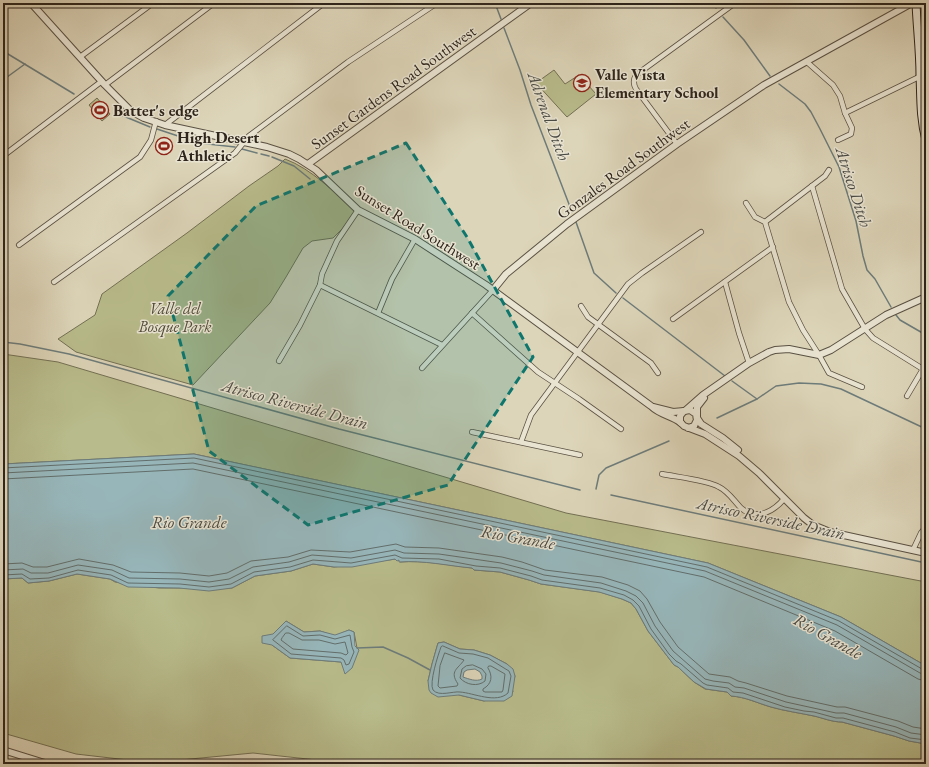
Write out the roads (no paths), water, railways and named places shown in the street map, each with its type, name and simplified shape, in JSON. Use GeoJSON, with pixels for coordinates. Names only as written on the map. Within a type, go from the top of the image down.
{"type":"FeatureCollection","features":[{"type":"Feature","properties":{"kind":"main road"},"geometry":{"type":"LineString","coordinates":[[916,3],[923,53],[921,76],[921,114],[926,140]]}},
{"type":"Feature","properties":{"kind":"street","name":"Sunset Road Southwest"},"geometry":{"type":"LineString","coordinates":[[31,3],[131,111],[144,118],[165,125],[278,150],[308,164],[358,210],[415,239],[486,285],[660,414],[674,418],[681,423]]}},
{"type":"Feature","properties":{"kind":"street"},"geometry":{"type":"LineString","coordinates":[[80,57],[153,3]]}},
{"type":"Feature","properties":{"kind":"street"},"geometry":{"type":"LineString","coordinates":[[3,156],[214,3]]}},
{"type":"Feature","properties":{"kind":"street"},"geometry":{"type":"LineString","coordinates":[[165,125],[324,3]]}},
{"type":"Feature","properties":{"kind":"street"},"geometry":{"type":"LineString","coordinates":[[54,282],[235,153],[249,136],[348,62],[437,3]]}},
{"type":"Feature","properties":{"kind":"street","name":"Sunset Gardens Road Southwest"},"geometry":{"type":"LineString","coordinates":[[308,164],[531,3]]}},
{"type":"Feature","properties":{"kind":"street"},"geometry":{"type":"LineString","coordinates":[[677,144],[636,89],[633,83],[634,79],[636,75],[735,3]]}},
{"type":"Feature","properties":{"kind":"street","name":"Gonzales Road Southwest"},"geometry":{"type":"LineString","coordinates":[[422,368],[506,274],[567,224],[677,144],[764,85],[912,3]]}},
{"type":"Feature","properties":{"kind":"street"},"geometry":{"type":"LineString","coordinates":[[807,62],[833,85],[840,96],[845,113],[852,128],[851,134],[838,140]]}},
{"type":"Feature","properties":{"kind":"street"},"geometry":{"type":"LineString","coordinates":[[845,113],[921,76]]}},
{"type":"Feature","properties":{"kind":"street"},"geometry":{"type":"LineString","coordinates":[[19,245],[140,157],[151,140],[156,121]]}},
{"type":"Feature","properties":{"kind":"street"},"geometry":{"type":"LineString","coordinates":[[765,222],[825,176],[828,170]]}},
{"type":"Feature","properties":{"kind":"street"},"geometry":{"type":"LineString","coordinates":[[812,186],[842,289],[865,329],[873,338],[925,370],[908,396]]}},
{"type":"Feature","properties":{"kind":"street"},"geometry":{"type":"LineString","coordinates":[[746,203],[755,218],[765,222]]}},
{"type":"Feature","properties":{"kind":"street"},"geometry":{"type":"LineString","coordinates":[[279,361],[320,285],[322,274],[337,241],[358,210]]}},
{"type":"Feature","properties":{"kind":"street"},"geometry":{"type":"LineString","coordinates":[[765,222],[789,302],[795,316],[820,355],[829,373],[862,387]]}},
{"type":"Feature","properties":{"kind":"street"},"geometry":{"type":"LineString","coordinates":[[521,442],[531,415],[628,284],[701,232]]}},
{"type":"Feature","properties":{"kind":"street"},"geometry":{"type":"LineString","coordinates":[[378,313],[392,279],[415,239]]}},
{"type":"Feature","properties":{"kind":"street"},"geometry":{"type":"LineString","coordinates":[[672,319],[773,247]]}},
{"type":"Feature","properties":{"kind":"street"},"geometry":{"type":"LineString","coordinates":[[725,282],[749,363]]}},
{"type":"Feature","properties":{"kind":"street"},"geometry":{"type":"LineString","coordinates":[[320,285],[442,345]]}},
{"type":"Feature","properties":{"kind":"street"},"geometry":{"type":"LineString","coordinates":[[688,428],[695,425],[697,407],[700,402],[718,386],[762,355],[775,350],[789,349],[820,355],[832,350],[902,307],[926,297]]}},
{"type":"Feature","properties":{"kind":"street"},"geometry":{"type":"LineString","coordinates":[[581,306],[586,314],[598,324],[651,364],[658,374]]}},
{"type":"Feature","properties":{"kind":"street"},"geometry":{"type":"LineString","coordinates":[[472,313],[538,372],[621,429]]}},
{"type":"Feature","properties":{"kind":"street"},"geometry":{"type":"LineString","coordinates":[[718,386],[700,397],[684,411],[680,416],[681,423],[688,428],[705,434],[728,448],[759,473]]}},
{"type":"Feature","properties":{"kind":"street","name":"Sunset Road Southwest"},"geometry":{"type":"LineString","coordinates":[[651,406],[673,412],[684,411]]}},
{"type":"Feature","properties":{"kind":"street"},"geometry":{"type":"LineString","coordinates":[[684,411],[692,411],[701,424],[723,438],[739,451],[784,499],[813,525],[830,532],[926,553]]}},
{"type":"Feature","properties":{"kind":"street"},"geometry":{"type":"LineString","coordinates":[[472,432],[580,455]]}},
{"type":"Feature","properties":{"kind":"street"},"geometry":{"type":"LineString","coordinates":[[662,474],[717,486],[726,492],[744,510],[752,513],[762,514],[770,511],[784,499]]}},
{"type":"Feature","properties":{"kind":"street"},"geometry":{"type":"LineString","coordinates":[[913,550],[921,533],[926,527]]}},
{"type":"Feature","properties":{"kind":"street"},"geometry":{"type":"LineString","coordinates":[[3,750],[48,764]]}},
{"type":"Feature","properties":{"kind":"water","name":"Rio Grande"},"geometry":{"type":"Polygon","coordinates":[[[194,454],[708,563],[841,617],[926,666],[926,744],[909,741],[842,722],[831,721],[776,708],[747,699],[731,696],[727,692],[706,689],[694,682],[674,665],[648,631],[631,603],[599,592],[541,584],[500,572],[474,570],[472,568],[427,562],[399,562],[399,560],[397,561],[395,559],[352,567],[334,567],[313,564],[291,571],[255,576],[232,588],[209,591],[179,588],[128,587],[110,579],[77,574],[49,581],[28,583],[22,578],[3,579],[3,464],[194,454]]]}},
{"type":"Feature","properties":{"kind":"water"},"geometry":{"type":"Polygon","coordinates":[[[286,621],[304,632],[320,631],[335,635],[349,630],[354,632],[355,646],[359,650],[352,668],[345,674],[341,662],[290,658],[272,645],[262,643],[262,636],[273,634],[286,621]]]}},
{"type":"Feature","properties":{"kind":"water"},"geometry":{"type":"Polygon","coordinates":[[[444,642],[460,649],[474,650],[490,655],[507,664],[513,669],[515,676],[512,696],[504,701],[484,701],[459,695],[438,697],[431,693],[429,690],[428,681],[438,643],[444,642]],[[475,669],[467,670],[464,672],[463,677],[472,680],[480,680],[482,679],[482,676],[480,672],[475,669]]]}},
{"type":"Feature","properties":{"kind":"waterway","name":"Adrenal Ditch"},"geometry":{"type":"LineString","coordinates":[[495,3],[501,19]]}},
{"type":"Feature","properties":{"kind":"waterway","name":"Atrisco Ditch"},"geometry":{"type":"LineString","coordinates":[[711,3],[716,8]]}},
{"type":"Feature","properties":{"kind":"waterway","name":"Atrisco Ditch"},"geometry":{"type":"LineString","coordinates":[[723,17],[744,40],[770,76]]}},
{"type":"Feature","properties":{"kind":"waterway","name":"Adrenal Ditch"},"geometry":{"type":"LineString","coordinates":[[504,28],[520,70],[531,105],[572,212]]}},
{"type":"Feature","properties":{"kind":"waterway"},"geometry":{"type":"LineString","coordinates":[[3,51],[74,94]]}},
{"type":"Feature","properties":{"kind":"waterway"},"geometry":{"type":"LineString","coordinates":[[3,80],[25,64]]}},
{"type":"Feature","properties":{"kind":"waterway","name":"Atrisco Ditch"},"geometry":{"type":"LineString","coordinates":[[779,84],[805,104],[820,129],[839,167],[856,221],[867,270],[875,279],[891,307]]}},
{"type":"Feature","properties":{"kind":"waterway"},"geometry":{"type":"LineString","coordinates":[[121,115],[150,127]]}},
{"type":"Feature","properties":{"kind":"waterway"},"geometry":{"type":"LineString","coordinates":[[157,129],[199,143],[235,147]]}},
{"type":"Feature","properties":{"kind":"waterway"},"geometry":{"type":"LineString","coordinates":[[242,149],[257,153]]}},
{"type":"Feature","properties":{"kind":"waterway"},"geometry":{"type":"LineString","coordinates":[[261,154],[269,156]]}},
{"type":"Feature","properties":{"kind":"waterway"},"geometry":{"type":"LineString","coordinates":[[272,157],[294,166],[310,179]]}},
{"type":"Feature","properties":{"kind":"waterway","name":"Adrenal Ditch"},"geometry":{"type":"LineString","coordinates":[[576,222],[594,273],[616,293]]}},
{"type":"Feature","properties":{"kind":"waterway","name":"Adrenal Ditch"},"geometry":{"type":"LineString","coordinates":[[623,298],[725,376]]}},
{"type":"Feature","properties":{"kind":"waterway","name":"Atrisco Ditch"},"geometry":{"type":"LineString","coordinates":[[896,315],[900,320],[926,335]]}},
{"type":"Feature","properties":{"kind":"waterway","name":"Atrisco Riverside Drain"},"geometry":{"type":"LineString","coordinates":[[3,342],[69,354],[339,429],[580,490]]}},
{"type":"Feature","properties":{"kind":"waterway","name":"Adrenal Ditch"},"geometry":{"type":"LineString","coordinates":[[732,381],[757,399]]}},
{"type":"Feature","properties":{"kind":"waterway"},"geometry":{"type":"LineString","coordinates":[[717,418],[757,399],[776,386],[799,383],[821,384],[841,389],[926,429]]}},
{"type":"Feature","properties":{"kind":"waterway"},"geometry":{"type":"LineString","coordinates":[[596,489],[599,475],[606,468],[669,441]]}},
{"type":"Feature","properties":{"kind":"waterway","name":"Atrisco Riverside Drain"},"geometry":{"type":"LineString","coordinates":[[611,495],[926,563]]}},
{"type":"Feature","properties":{"kind":"waterway"},"geometry":{"type":"LineString","coordinates":[[357,648],[383,647],[430,670]]}},
{"type":"Feature","properties":{"kind":"place","name":"Valle Vista Elementary School"},"geometry":{"type":"Point","coordinates":[582,83]}},
{"type":"Feature","properties":{"kind":"place","name":"Batter's edge"},"geometry":{"type":"Point","coordinates":[100,110]}},
{"type":"Feature","properties":{"kind":"place","name":"High Desert Athletic"},"geometry":{"type":"Point","coordinates":[164,146]}},
{"type":"Feature","properties":{"kind":"park label","name":"Valle del Bosque Park"},"geometry":{"type":"Point","coordinates":[175,317]}}]}
